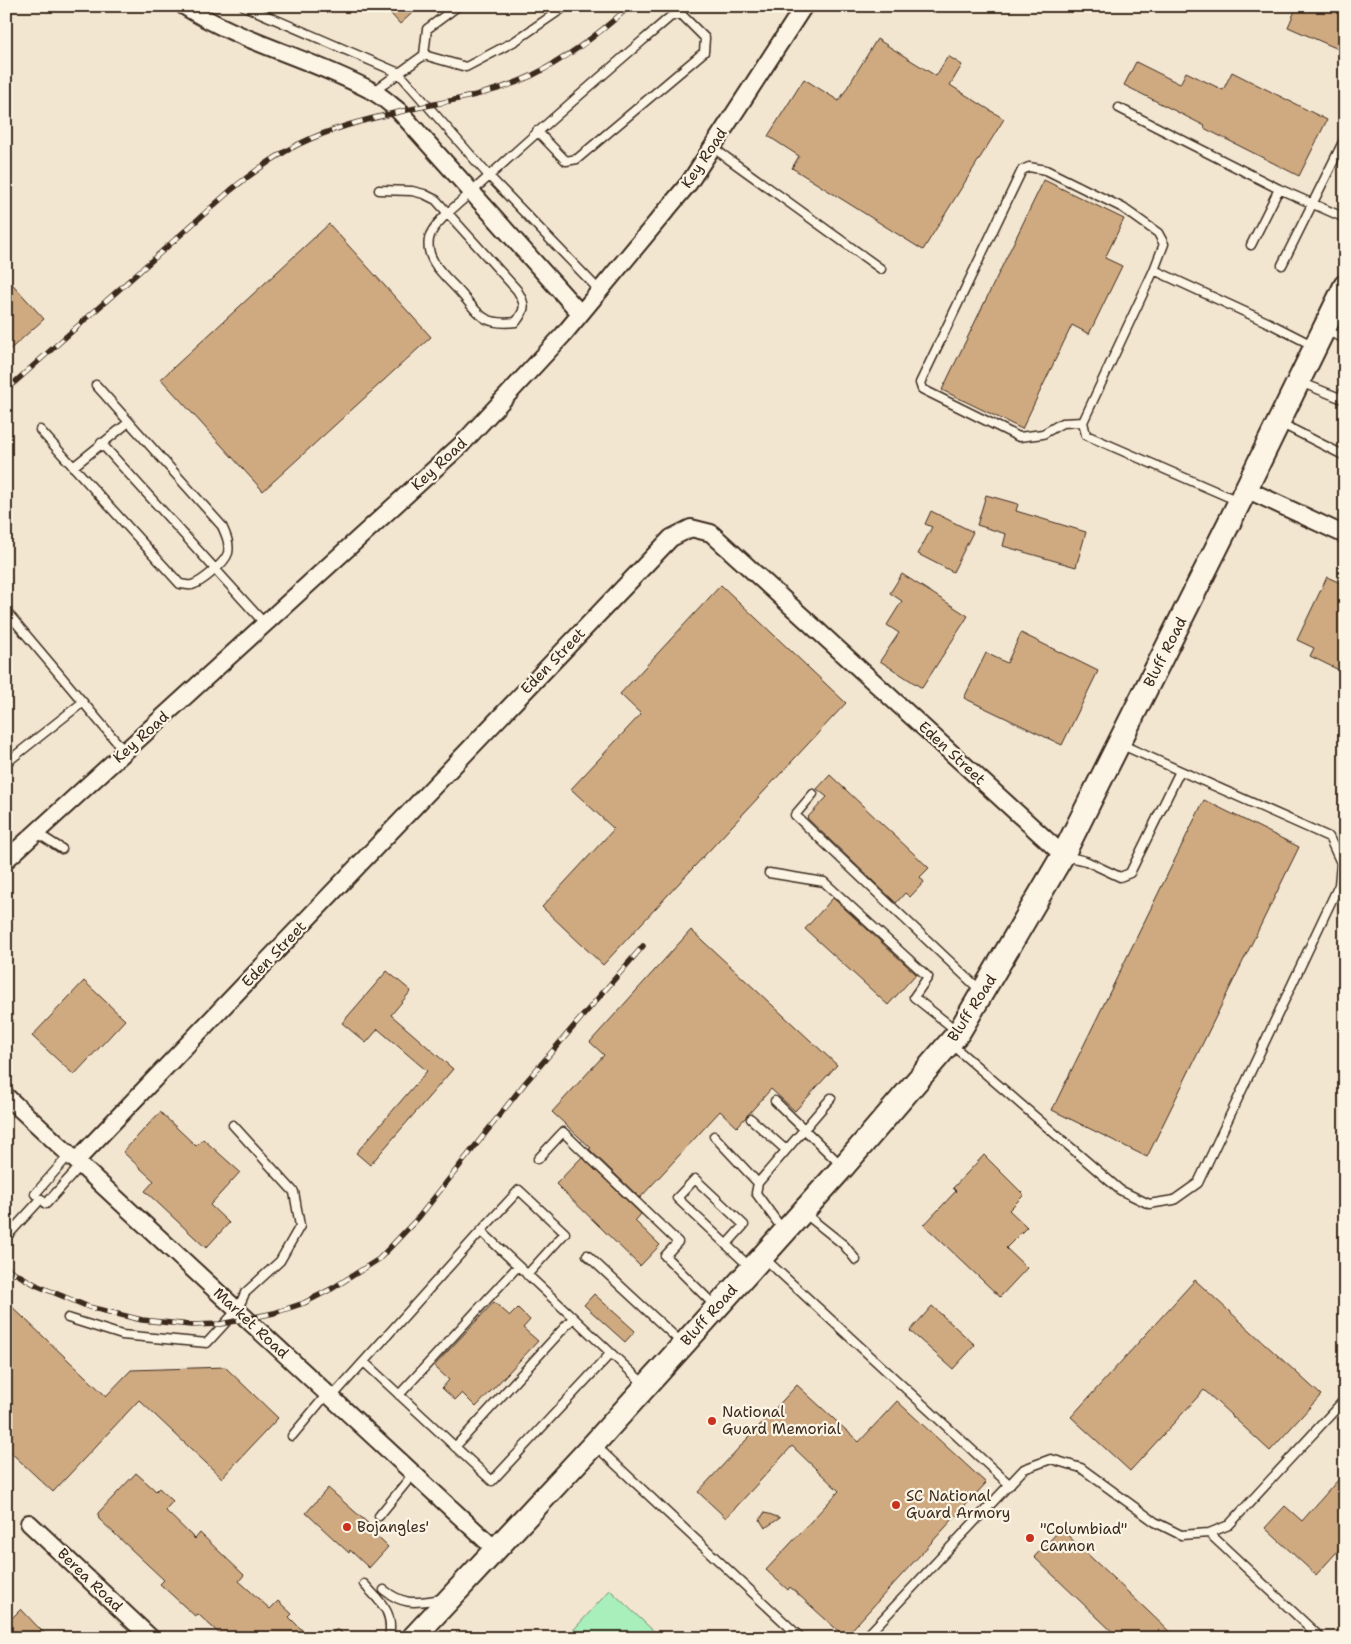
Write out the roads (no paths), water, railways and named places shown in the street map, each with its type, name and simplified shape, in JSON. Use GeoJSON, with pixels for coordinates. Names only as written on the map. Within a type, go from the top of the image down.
{"type":"FeatureCollection","features":[{"type":"Feature","properties":{"kind":"main road","name":"Bluff Road"},"geometry":{"type":"LineString","coordinates":[[413,1638],[594,1444],[843,1167],[954,1038],[1063,855],[1243,496],[1345,286]]}},
{"type":"Feature","properties":{"kind":"street"},"geometry":{"type":"LineString","coordinates":[[184,6],[205,20],[329,71],[373,92],[400,111],[580,313]]}},
{"type":"Feature","properties":{"kind":"street","name":"Key Road"},"geometry":{"type":"LineString","coordinates":[[6,860],[462,444],[563,335],[689,183],[804,6]]}},
{"type":"Feature","properties":{"kind":"street"},"geometry":{"type":"LineString","coordinates":[[1243,496],[1345,535]]}},
{"type":"Feature","properties":{"kind":"street","name":"Eden Street"},"geometry":{"type":"LineString","coordinates":[[76,1160],[671,538],[691,528],[711,533],[1063,855]]}},
{"type":"Feature","properties":{"kind":"street","name":"Market Road"},"geometry":{"type":"LineString","coordinates":[[6,1096],[496,1550]]}},
{"type":"Feature","properties":{"kind":"street","name":"Berea Road"},"geometry":{"type":"LineString","coordinates":[[30,1523],[151,1638]]}},
{"type":"Feature","properties":{"kind":"lane"},"geometry":{"type":"LineString","coordinates":[[244,6],[398,73],[489,176],[599,290]]}},
{"type":"Feature","properties":{"kind":"lane"},"geometry":{"type":"LineString","coordinates":[[373,92],[424,55],[427,28],[458,6]]}},
{"type":"Feature","properties":{"kind":"lane"},"geometry":{"type":"LineString","coordinates":[[424,55],[466,67],[515,41],[566,6]]}},
{"type":"Feature","properties":{"kind":"lane"},"geometry":{"type":"LineString","coordinates":[[379,190],[412,191],[436,200],[448,214],[518,290],[524,302],[523,313],[516,322],[499,324],[486,320],[437,267],[430,254],[429,238],[435,226],[448,214],[471,192],[536,132],[670,17],[681,14],[705,38],[704,52],[577,160],[566,161],[536,132]]}},
{"type":"Feature","properties":{"kind":"lane"},"geometry":{"type":"LineString","coordinates":[[1119,108],[1279,189],[1345,218]]}},
{"type":"Feature","properties":{"kind":"lane"},"geometry":{"type":"LineString","coordinates":[[1282,265],[1345,138]]}},
{"type":"Feature","properties":{"kind":"lane"},"geometry":{"type":"LineString","coordinates":[[712,146],[881,269]]}},
{"type":"Feature","properties":{"kind":"lane"},"geometry":{"type":"LineString","coordinates":[[1083,422],[1062,423],[1043,434],[1019,437],[922,388],[920,383],[1022,170],[1029,167],[1046,170],[1123,208],[1158,233],[1164,244],[1154,270],[1083,422],[1086,435],[1243,496]]}},
{"type":"Feature","properties":{"kind":"lane"},"geometry":{"type":"LineString","coordinates":[[1251,245],[1279,189]]}},
{"type":"Feature","properties":{"kind":"lane"},"geometry":{"type":"LineString","coordinates":[[1154,270],[1269,322],[1320,338],[1345,339]]}},
{"type":"Feature","properties":{"kind":"lane"},"geometry":{"type":"LineString","coordinates":[[1299,381],[1340,398],[1345,390]]}},
{"type":"Feature","properties":{"kind":"lane"},"geometry":{"type":"LineString","coordinates":[[40,430],[180,584],[190,586],[199,582],[226,559],[228,538],[222,526],[96,385]]}},
{"type":"Feature","properties":{"kind":"lane"},"geometry":{"type":"LineString","coordinates":[[73,467],[129,422]]}},
{"type":"Feature","properties":{"kind":"lane"},"geometry":{"type":"LineString","coordinates":[[1279,422],[1345,456]]}},
{"type":"Feature","properties":{"kind":"lane"},"geometry":{"type":"LineString","coordinates":[[101,443],[265,624]]}},
{"type":"Feature","properties":{"kind":"lane"},"geometry":{"type":"LineString","coordinates":[[6,611],[125,752]]}},
{"type":"Feature","properties":{"kind":"lane"},"geometry":{"type":"LineString","coordinates":[[6,759],[11,760],[83,702]]}},
{"type":"Feature","properties":{"kind":"lane"},"geometry":{"type":"LineString","coordinates":[[769,873],[824,882],[928,977],[914,996],[954,1038],[1120,1190],[1149,1204],[1174,1200],[1198,1183],[1339,885],[1341,863],[1329,837],[1119,744]]}},
{"type":"Feature","properties":{"kind":"lane"},"geometry":{"type":"LineString","coordinates":[[1063,855],[1086,861],[1120,877],[1130,873],[1180,771]]}},
{"type":"Feature","properties":{"kind":"lane"},"geometry":{"type":"LineString","coordinates":[[813,794],[795,815],[983,992]]}},
{"type":"Feature","properties":{"kind":"lane"},"geometry":{"type":"LineString","coordinates":[[37,833],[62,849]]}},
{"type":"Feature","properties":{"kind":"lane"},"geometry":{"type":"LineString","coordinates":[[785,1231],[756,1192],[758,1183],[831,1098]]}},
{"type":"Feature","properties":{"kind":"lane"},"geometry":{"type":"LineString","coordinates":[[775,1101],[843,1167]]}},
{"type":"Feature","properties":{"kind":"lane"},"geometry":{"type":"LineString","coordinates":[[751,1119],[786,1150]]}},
{"type":"Feature","properties":{"kind":"lane"},"geometry":{"type":"LineString","coordinates":[[68,1318],[122,1335],[207,1343],[238,1309],[246,1293],[280,1261],[300,1226],[294,1192],[233,1125]]}},
{"type":"Feature","properties":{"kind":"lane"},"geometry":{"type":"LineString","coordinates":[[538,1159],[563,1132],[678,1242],[665,1256],[717,1307]]}},
{"type":"Feature","properties":{"kind":"lane"},"geometry":{"type":"LineString","coordinates":[[714,1136],[758,1183]]}},
{"type":"Feature","properties":{"kind":"lane"},"geometry":{"type":"LineString","coordinates":[[41,1199],[76,1160]]}},
{"type":"Feature","properties":{"kind":"lane"},"geometry":{"type":"LineString","coordinates":[[9,1234],[76,1160]]}},
{"type":"Feature","properties":{"kind":"lane"},"geometry":{"type":"LineString","coordinates":[[726,1245],[744,1225],[695,1179],[677,1198],[726,1245],[757,1262],[1010,1484]]}},
{"type":"Feature","properties":{"kind":"lane"},"geometry":{"type":"LineString","coordinates":[[292,1436],[364,1362],[519,1190],[565,1233],[527,1275]]}},
{"type":"Feature","properties":{"kind":"lane"},"geometry":{"type":"LineString","coordinates":[[802,1212],[844,1245],[856,1260]]}},
{"type":"Feature","properties":{"kind":"lane"},"geometry":{"type":"LineString","coordinates":[[481,1231],[646,1386]]}},
{"type":"Feature","properties":{"kind":"lane"},"geometry":{"type":"LineString","coordinates":[[587,1255],[684,1344]]}},
{"type":"Feature","properties":{"kind":"lane"},"geometry":{"type":"LineString","coordinates":[[399,1395],[518,1266]]}},
{"type":"Feature","properties":{"kind":"lane"},"geometry":{"type":"LineString","coordinates":[[455,1447],[573,1318]]}},
{"type":"Feature","properties":{"kind":"lane"},"geometry":{"type":"LineString","coordinates":[[364,1362],[492,1482],[611,1353]]}},
{"type":"Feature","properties":{"kind":"lane"},"geometry":{"type":"LineString","coordinates":[[865,1638],[1024,1470],[1051,1459],[1081,1468],[1155,1522],[1181,1535],[1209,1533],[1229,1524],[1345,1399]]}},
{"type":"Feature","properties":{"kind":"lane"},"geometry":{"type":"LineString","coordinates":[[594,1444],[801,1638]]}},
{"type":"Feature","properties":{"kind":"lane"},"geometry":{"type":"LineString","coordinates":[[379,1516],[413,1474]]}},
{"type":"Feature","properties":{"kind":"lane"},"geometry":{"type":"LineString","coordinates":[[1209,1533],[1323,1637]]}},
{"type":"Feature","properties":{"kind":"lane"},"geometry":{"type":"LineString","coordinates":[[364,1584],[389,1615],[391,1625],[390,1638]]}},
{"type":"Feature","properties":{"kind":"lane"},"geometry":{"type":"LineString","coordinates":[[384,1590],[394,1598],[407,1602],[450,1598]]}},
{"type":"Feature","properties":{"kind":"railway"},"geometry":{"type":"LineString","coordinates":[[6,390],[231,190],[255,171],[280,155],[309,139],[347,126],[499,89],[515,83],[545,69],[571,53],[630,6]]}},
{"type":"Feature","properties":{"kind":"railway"},"geometry":{"type":"LineString","coordinates":[[6,1268],[38,1286],[89,1307],[142,1320],[191,1325],[221,1324],[274,1313],[304,1303],[333,1288],[379,1259],[419,1217],[525,1083],[643,946]]}},
{"type":"Feature","properties":{"kind":"place","name":"National Guard Memorial"},"geometry":{"type":"Point","coordinates":[712,1421]}},
{"type":"Feature","properties":{"kind":"place","name":"SC National Guard Armory"},"geometry":{"type":"Point","coordinates":[896,1505]}},
{"type":"Feature","properties":{"kind":"place","name":"Bojangles'"},"geometry":{"type":"Point","coordinates":[347,1527]}},
{"type":"Feature","properties":{"kind":"place","name":"\"Columbiad\" Cannon"},"geometry":{"type":"Point","coordinates":[1030,1538]}}]}
